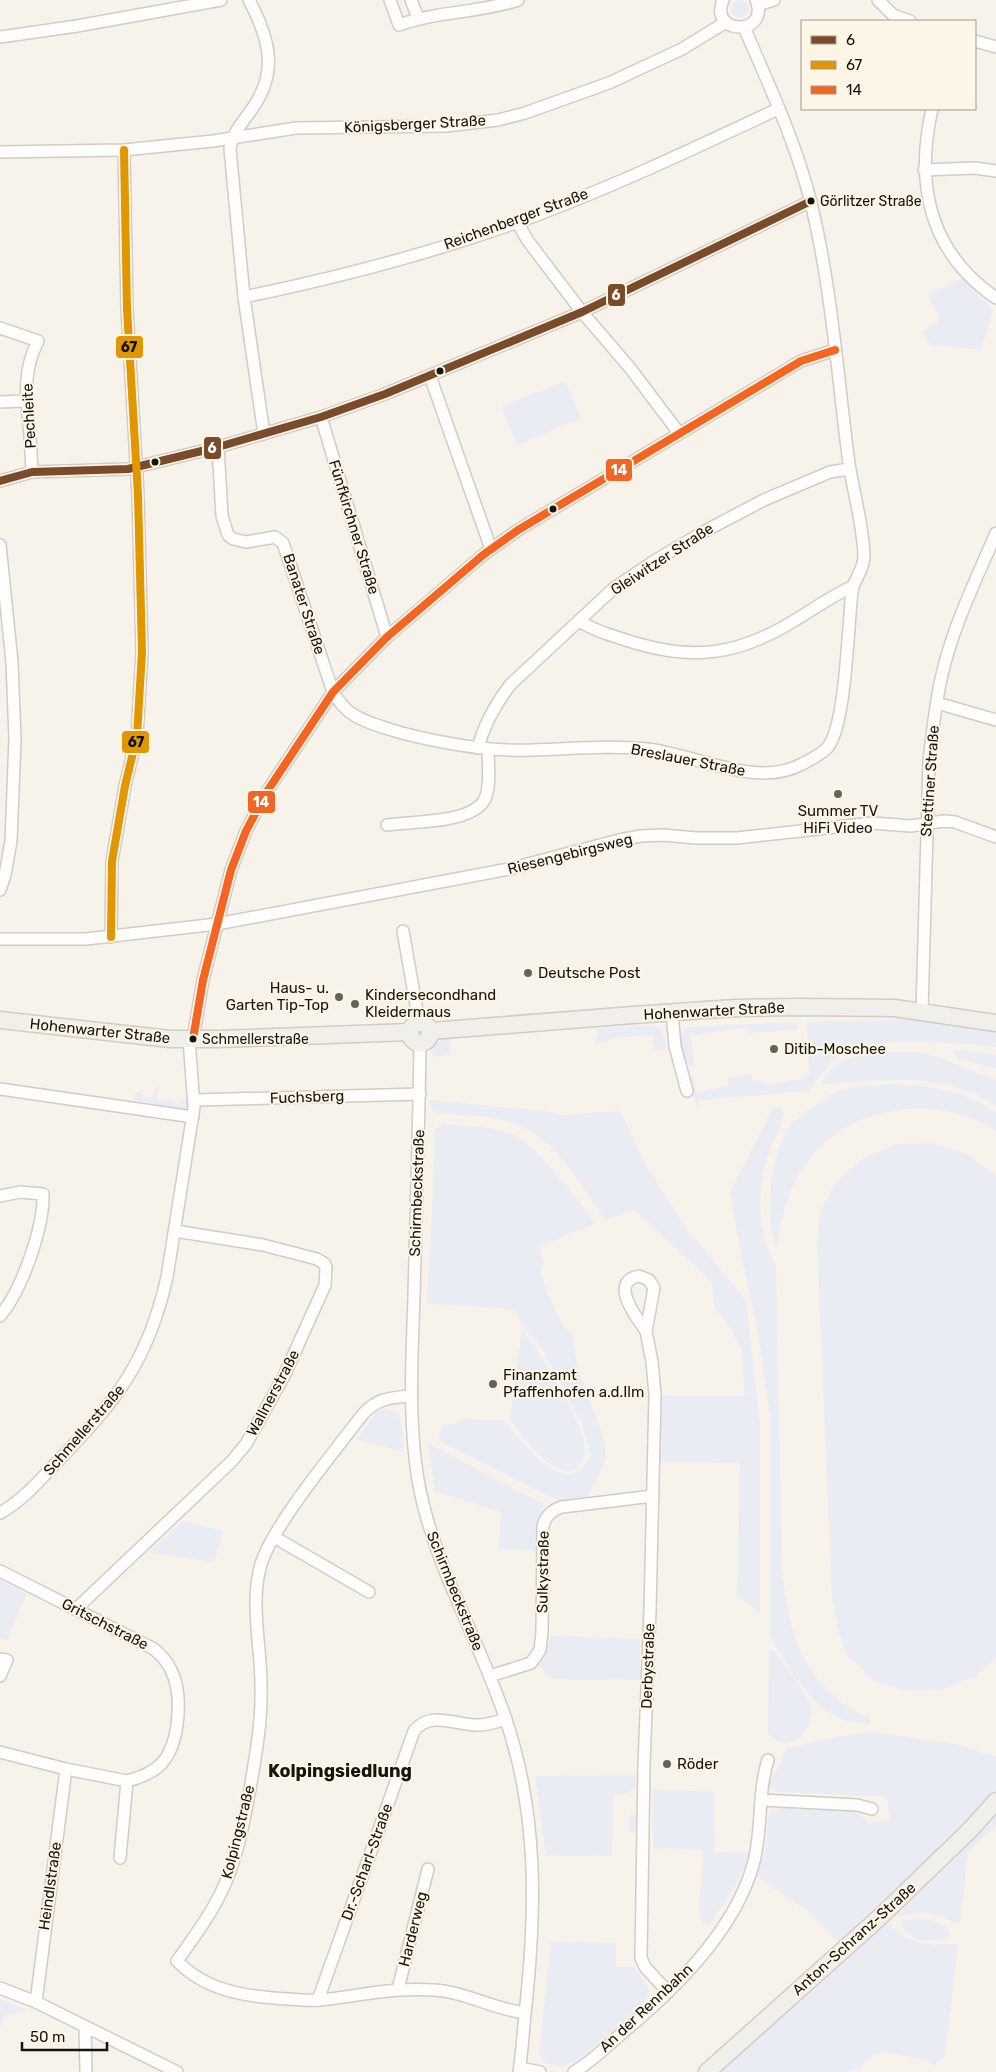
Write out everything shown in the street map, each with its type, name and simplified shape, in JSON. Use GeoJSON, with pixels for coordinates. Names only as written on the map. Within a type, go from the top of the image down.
{"type":"FeatureCollection","features":[{"type":"Feature","properties":{"kind":"street"},"geometry":{"type":"LineString","coordinates":[[0,36],[76,26],[222,0]]}},
{"type":"Feature","properties":{"kind":"street"},"geometry":{"type":"LineString","coordinates":[[249,0],[265,34],[269,71],[258,101],[232,137],[231,161],[244,297],[264,434]]}},
{"type":"Feature","properties":{"kind":"street"},"geometry":{"type":"LineString","coordinates":[[390,0],[399,25],[418,18],[479,10],[518,0]]}},
{"type":"Feature","properties":{"kind":"street"},"geometry":{"type":"LineString","coordinates":[[411,0],[418,18]]}},
{"type":"Feature","properties":{"kind":"street"},"geometry":{"type":"LineString","coordinates":[[723,0],[721,14],[726,22],[736,27],[744,27],[754,21],[758,11],[757,3],[774,0]]}},
{"type":"Feature","properties":{"kind":"street"},"geometry":{"type":"LineString","coordinates":[[878,0],[893,15],[907,20]]}},
{"type":"Feature","properties":{"kind":"street","name":"Königsberger Straße"},"geometry":{"type":"LineString","coordinates":[[0,152],[124,150],[296,128],[476,123],[520,115],[633,73],[698,41],[726,22]]}},
{"type":"Feature","properties":{"kind":"street"},"geometry":{"type":"LineString","coordinates":[[579,620],[614,636],[650,647],[675,652],[708,653],[730,648],[768,634],[853,586],[861,570],[864,555],[850,469],[826,284],[811,202],[793,146],[744,27]]}},
{"type":"Feature","properties":{"kind":"street"},"geometry":{"type":"LineString","coordinates":[[976,41],[996,47]]}},
{"type":"Feature","properties":{"kind":"street","name":"Reichenberger Straße"},"geometry":{"type":"LineString","coordinates":[[244,297],[292,287],[405,258],[518,222],[623,179],[778,109]]}},
{"type":"Feature","properties":{"kind":"street"},"geometry":{"type":"LineString","coordinates":[[932,110],[928,127],[924,170],[930,209],[941,234],[959,263],[975,281],[996,298]]}},
{"type":"Feature","properties":{"kind":"street"},"geometry":{"type":"LineString","coordinates":[[111,937],[112,860],[125,786],[136,742],[141,694],[141,597],[127,309],[124,150]]}},
{"type":"Feature","properties":{"kind":"street"},"geometry":{"type":"LineString","coordinates":[[924,170],[975,168],[996,171]]}},
{"type":"Feature","properties":{"kind":"street"},"geometry":{"type":"LineString","coordinates":[[0,481],[32,472],[122,470],[218,447],[321,417],[430,376],[582,312],[811,202]]}},
{"type":"Feature","properties":{"kind":"street"},"geometry":{"type":"LineString","coordinates":[[518,222],[528,241],[582,312],[630,368],[679,433]]}},
{"type":"Feature","properties":{"kind":"street","name":"Pechleite"},"geometry":{"type":"LineString","coordinates":[[0,328],[38,341],[28,371],[26,401],[32,472]]}},
{"type":"Feature","properties":{"kind":"street","name":"Schmellerstraße"},"geometry":{"type":"LineString","coordinates":[[0,1513],[24,1495],[81,1437],[117,1396],[148,1342],[160,1307],[167,1278],[193,1117],[195,1100],[191,1039],[231,870],[246,831],[266,793],[333,692],[387,637],[491,549],[525,525],[802,361],[835,350]]}},
{"type":"Feature","properties":{"kind":"street"},"geometry":{"type":"LineString","coordinates":[[430,376],[491,549]]}},
{"type":"Feature","properties":{"kind":"street"},"geometry":{"type":"LineString","coordinates":[[0,402],[26,401]]}},
{"type":"Feature","properties":{"kind":"street","name":"Fünfkirchner Straße"},"geometry":{"type":"LineString","coordinates":[[321,417],[387,637]]}},
{"type":"Feature","properties":{"kind":"street","name":"Banater Straße"},"geometry":{"type":"LineString","coordinates":[[218,447],[222,516],[228,535],[239,541],[246,542],[275,537],[283,543],[333,692]]}},
{"type":"Feature","properties":{"kind":"street","name":"Gleiwitzer Straße"},"geometry":{"type":"LineString","coordinates":[[387,825],[452,818],[478,807],[484,799],[487,790],[483,748],[490,715],[510,685],[614,588],[705,530],[742,511],[830,472],[850,469]]}},
{"type":"Feature","properties":{"kind":"street","name":"Stettiner Straße"},"geometry":{"type":"LineString","coordinates":[[922,1011],[929,762],[937,703],[948,655],[964,608],[996,533]]}},
{"type":"Feature","properties":{"kind":"street"},"geometry":{"type":"LineString","coordinates":[[0,545],[12,662],[15,739],[11,841],[5,876],[0,890]]}},
{"type":"Feature","properties":{"kind":"street","name":"Breslauer Straße"},"geometry":{"type":"LineString","coordinates":[[333,692],[346,710],[364,720],[438,742],[522,751],[634,748],[674,754],[737,770],[765,773],[792,769],[826,749],[836,728],[853,586]]}},
{"type":"Feature","properties":{"kind":"street"},"geometry":{"type":"LineString","coordinates":[[937,703],[996,720]]}},
{"type":"Feature","properties":{"kind":"street","name":"Riesengebirgsweg"},"geometry":{"type":"LineString","coordinates":[[0,940],[60,940],[111,937],[217,924],[509,870],[619,840],[641,836],[737,838],[872,823],[900,826],[944,821],[955,822],[996,837]]}},
{"type":"Feature","properties":{"kind":"street","name":"Schirmbeckstraße"},"geometry":{"type":"LineString","coordinates":[[403,930],[420,1032],[420,1094],[410,1396],[415,1459],[439,1558],[490,1676],[506,1719],[522,1782],[532,1862],[533,1929],[519,2070]]}},
{"type":"Feature","properties":{"kind":"street","name":"Hohenwarter Straße"},"geometry":{"type":"LineString","coordinates":[[0,1020],[170,1039],[420,1032],[736,1008],[894,1008],[996,1023]]}},
{"type":"Feature","properties":{"kind":"street"},"geometry":{"type":"LineString","coordinates":[[672,1013],[676,1046],[687,1091]]}},
{"type":"Feature","properties":{"kind":"street"},"geometry":{"type":"LineString","coordinates":[[0,1089],[193,1117]]}},
{"type":"Feature","properties":{"kind":"street","name":"Fuchsberg"},"geometry":{"type":"LineString","coordinates":[[195,1100],[420,1094]]}},
{"type":"Feature","properties":{"kind":"street"},"geometry":{"type":"LineString","coordinates":[[0,1316],[14,1297],[32,1250],[43,1204],[43,1194],[20,1192],[2,1195]]}},
{"type":"Feature","properties":{"kind":"street","name":"Wallnerstraße"},"geometry":{"type":"LineString","coordinates":[[76,1609],[232,1461],[246,1444],[284,1376],[325,1285],[326,1267],[317,1258],[263,1245],[175,1231]]}},
{"type":"Feature","properties":{"kind":"street","name":"Derbystraße"},"geometry":{"type":"LineString","coordinates":[[646,1331],[651,1352],[655,1388],[644,1764],[641,1958],[648,1972],[668,1992]]}},
{"type":"Feature","properties":{"kind":"street","name":"Kolpingstraße"},"geometry":{"type":"LineString","coordinates":[[410,1396],[379,1400],[371,1405],[301,1496],[274,1537],[263,1559],[256,1602],[262,1717],[246,1815],[225,1885],[209,1915],[177,1961],[202,1980],[224,1990],[254,1998],[318,2000],[398,1990],[446,1991],[495,2007],[526,2013]]}},
{"type":"Feature","properties":{"kind":"street","name":"Sulkystraße"},"geometry":{"type":"LineString","coordinates":[[490,1676],[531,1663],[540,1650],[542,1632],[543,1526],[547,1516],[562,1507],[652,1496]]}},
{"type":"Feature","properties":{"kind":"street"},"geometry":{"type":"LineString","coordinates":[[274,1537],[369,1592]]}},
{"type":"Feature","properties":{"kind":"street","name":"Gritschstraße"},"geometry":{"type":"LineString","coordinates":[[0,1571],[154,1649],[168,1663],[174,1678],[178,1697],[177,1723],[167,1756],[153,1770],[127,1781]]}},
{"type":"Feature","properties":{"kind":"street"},"geometry":{"type":"LineString","coordinates":[[0,1659],[7,1660],[0,1676]]}},
{"type":"Feature","properties":{"kind":"street","name":"Dr.-Scharl-Straße"},"geometry":{"type":"LineString","coordinates":[[318,2000],[414,1732],[422,1724],[436,1719],[480,1725],[506,1719]]}},
{"type":"Feature","properties":{"kind":"street"},"geometry":{"type":"LineString","coordinates":[[0,1752],[66,1769],[127,1781],[120,1858]]}},
{"type":"Feature","properties":{"kind":"street","name":"An der Rennbahn"},"geometry":{"type":"LineString","coordinates":[[574,2072],[627,2029],[668,1992],[691,1968],[732,1913],[753,1866],[758,1843],[761,1780],[768,1760]]}},
{"type":"Feature","properties":{"kind":"street","name":"Heindlstraße"},"geometry":{"type":"LineString","coordinates":[[36,2002],[66,1769]]}},
{"type":"Feature","properties":{"kind":"street"},"geometry":{"type":"LineString","coordinates":[[761,1800],[857,1805],[872,1810]]}},
{"type":"Feature","properties":{"kind":"street","name":"Anton-Schranz-Straße"},"geometry":{"type":"LineString","coordinates":[[707,2072],[880,1916],[970,1830],[996,1801]]}},
{"type":"Feature","properties":{"kind":"street","name":"Harderweg"},"geometry":{"type":"LineString","coordinates":[[398,1990],[428,1869]]}},
{"type":"Feature","properties":{"kind":"street"},"geometry":{"type":"LineString","coordinates":[[0,1988],[36,2002],[177,2072]]}},
{"type":"Feature","properties":{"kind":"street"},"geometry":{"type":"LineString","coordinates":[[85,2028],[86,2072]]}},
{"type":"Feature","properties":{"kind":"street"},"geometry":{"type":"LineString","coordinates":[[519,2070],[540,2072]]}},
{"type":"Feature","properties":{"kind":"shaded area"},"geometry":{"type":"Polygon","coordinates":[[[740,0],[746,3],[749,9],[746,15],[740,18],[734,15],[731,9],[734,3],[740,0]]]}},
{"type":"Feature","properties":{"kind":"shaded area"},"geometry":{"type":"Polygon","coordinates":[[[962,278],[993,310],[981,350],[930,345],[922,331],[941,320],[928,295],[962,278]]]}},
{"type":"Feature","properties":{"kind":"shaded area"},"geometry":{"type":"Polygon","coordinates":[[[565,381],[581,418],[517,445],[501,407],[565,381]]]}},
{"type":"Feature","properties":{"kind":"shaded area"},"geometry":{"type":"Polygon","coordinates":[[[913,1019],[996,1032],[996,1047],[919,1042],[876,1044],[859,1047],[846,1051],[835,1059],[810,1091],[699,1100],[700,1107],[697,1107],[688,1080],[693,1075],[696,1092],[728,1086],[728,1078],[749,1074],[752,1076],[752,1081],[761,1080],[766,1084],[804,1079],[809,1074],[807,1022],[913,1019]]]}},
{"type":"Feature","properties":{"kind":"shaded area"},"geometry":{"type":"Polygon","coordinates":[[[796,1022],[797,1030],[747,1033],[746,1028],[691,1035],[694,1065],[687,1065],[683,1056],[681,1039],[687,1027],[796,1022]]]}},
{"type":"Feature","properties":{"kind":"shaded area"},"geometry":{"type":"Polygon","coordinates":[[[651,1025],[660,1029],[668,1049],[655,1051],[652,1035],[609,1039],[609,1041],[595,1043],[599,1028],[651,1025]]]}},
{"type":"Feature","properties":{"kind":"shaded area"},"geometry":{"type":"Polygon","coordinates":[[[450,1038],[451,1054],[436,1057],[430,1050],[433,1045],[438,1041],[450,1038]]]}},
{"type":"Feature","properties":{"kind":"shaded area"},"geometry":{"type":"Polygon","coordinates":[[[955,1049],[996,1055],[996,1069],[957,1058],[954,1053],[955,1049]]]}},
{"type":"Feature","properties":{"kind":"shaded area"},"geometry":{"type":"Polygon","coordinates":[[[915,1052],[929,1054],[996,1080],[996,1106],[976,1095],[955,1087],[933,1082],[888,1080],[820,1085],[833,1068],[852,1057],[874,1053],[915,1052]]]}},
{"type":"Feature","properties":{"kind":"shaded area"},"geometry":{"type":"Polygon","coordinates":[[[893,1084],[934,1088],[972,1099],[996,1113],[996,1131],[976,1120],[953,1113],[930,1109],[907,1109],[884,1113],[862,1120],[841,1131],[812,1155],[797,1179],[786,1206],[777,1248],[770,1218],[771,1182],[780,1146],[786,1132],[795,1120],[836,1092],[856,1087],[893,1084]]]}},
{"type":"Feature","properties":{"kind":"shaded area"},"geometry":{"type":"Polygon","coordinates":[[[158,1085],[160,1088],[156,1098],[159,1102],[167,1099],[177,1104],[183,1100],[190,1099],[190,1110],[164,1111],[162,1106],[158,1104],[153,1108],[145,1101],[134,1103],[135,1094],[139,1092],[147,1099],[152,1097],[158,1085]]]}},
{"type":"Feature","properties":{"kind":"shaded area"},"geometry":{"type":"Polygon","coordinates":[[[429,1100],[545,1111],[563,1115],[620,1111],[646,1166],[687,1229],[746,1300],[760,1425],[760,1613],[737,1596],[740,1463],[659,1462],[660,1395],[745,1396],[741,1349],[730,1327],[714,1307],[712,1282],[635,1210],[606,1220],[563,1160],[536,1135],[520,1126],[503,1120],[434,1112],[429,1100]]]}},
{"type":"Feature","properties":{"kind":"shaded area"},"geometry":{"type":"Polygon","coordinates":[[[773,1108],[780,1108],[784,1114],[765,1166],[760,1204],[762,1230],[776,1265],[782,1570],[784,1588],[795,1637],[809,1667],[819,1681],[836,1698],[855,1711],[870,1718],[869,1724],[843,1720],[824,1710],[795,1678],[770,1636],[770,1417],[758,1333],[730,1192],[773,1108]]]}},
{"type":"Feature","properties":{"kind":"shaded area"},"geometry":{"type":"Polygon","coordinates":[[[442,1124],[498,1130],[515,1136],[546,1162],[596,1223],[539,1247],[544,1263],[540,1271],[548,1294],[564,1327],[573,1335],[577,1365],[604,1440],[606,1458],[597,1480],[584,1500],[561,1502],[439,1441],[441,1428],[447,1424],[457,1424],[462,1418],[504,1421],[526,1447],[557,1471],[567,1474],[576,1473],[591,1456],[582,1424],[543,1350],[520,1322],[517,1311],[501,1308],[427,1304],[434,1131],[442,1124]]]}},
{"type":"Feature","properties":{"kind":"shaded area"},"geometry":{"type":"Polygon","coordinates":[[[933,1143],[967,1154],[996,1177],[996,1658],[974,1677],[941,1690],[906,1691],[874,1681],[848,1656],[839,1634],[832,1597],[817,1243],[820,1211],[837,1181],[864,1158],[897,1144],[933,1143]]]}},
{"type":"Feature","properties":{"kind":"shaded area"},"geometry":{"type":"Polygon","coordinates":[[[522,1328],[554,1378],[577,1421],[585,1443],[581,1463],[573,1470],[564,1471],[542,1458],[510,1420],[522,1328]]]}},
{"type":"Feature","properties":{"kind":"shaded area"},"geometry":{"type":"Polygon","coordinates":[[[386,1409],[397,1414],[400,1420],[404,1452],[356,1439],[377,1412],[386,1409]]]}},
{"type":"Feature","properties":{"kind":"shaded area"},"geometry":{"type":"Polygon","coordinates":[[[428,1443],[545,1505],[539,1515],[535,1551],[499,1549],[501,1512],[435,1491],[428,1443]]]}},
{"type":"Feature","properties":{"kind":"shaded area"},"geometry":{"type":"Polygon","coordinates":[[[182,1521],[223,1531],[214,1562],[149,1553],[182,1521]]]}},
{"type":"Feature","properties":{"kind":"shaded area"},"geometry":{"type":"Polygon","coordinates":[[[0,1580],[27,1593],[7,1640],[0,1638],[0,1580]]]}},
{"type":"Feature","properties":{"kind":"shaded area"},"geometry":{"type":"Polygon","coordinates":[[[550,1636],[640,1639],[640,1680],[552,1679],[537,1664],[548,1649],[550,1636]]]}},
{"type":"Feature","properties":{"kind":"shaded area"},"geometry":{"type":"Polygon","coordinates":[[[769,1650],[775,1651],[800,1686],[811,1707],[808,1727],[804,1733],[794,1741],[787,1743],[774,1739],[768,1733],[769,1650]]]}},
{"type":"Feature","properties":{"kind":"shaded area"},"geometry":{"type":"Polygon","coordinates":[[[873,1732],[955,1744],[996,1757],[996,1791],[966,1823],[839,1943],[806,1910],[753,1874],[765,1853],[768,1818],[773,1810],[780,1808],[852,1811],[869,1822],[890,1820],[887,1797],[777,1792],[771,1789],[768,1784],[787,1749],[836,1737],[873,1732]]]}},
{"type":"Feature","properties":{"kind":"shaded area"},"geometry":{"type":"Polygon","coordinates":[[[636,1775],[636,1789],[613,1797],[612,1856],[546,1855],[535,1776],[636,1775]]]}},
{"type":"Feature","properties":{"kind":"shaded area"},"geometry":{"type":"Polygon","coordinates":[[[652,1789],[714,1792],[715,1853],[749,1852],[727,1900],[709,1926],[701,1922],[699,1909],[703,1850],[653,1848],[652,1789]]]}},
{"type":"Feature","properties":{"kind":"shaded area"},"geometry":{"type":"Polygon","coordinates":[[[996,1811],[996,1825],[968,1853],[960,1924],[927,1912],[902,1916],[894,1914],[996,1811]]]}},
{"type":"Feature","properties":{"kind":"shaded area"},"geometry":{"type":"Polygon","coordinates":[[[629,1814],[637,1814],[637,1834],[629,1832],[629,1814]]]}},
{"type":"Feature","properties":{"kind":"shaded area"},"geometry":{"type":"Polygon","coordinates":[[[911,1918],[932,1921],[945,1926],[949,1930],[949,1938],[927,1941],[914,1938],[908,1934],[900,1922],[911,1918]]]}},
{"type":"Feature","properties":{"kind":"shaded area"},"geometry":{"type":"Polygon","coordinates":[[[880,1923],[891,1925],[905,1937],[922,1943],[939,1945],[958,1944],[945,2056],[935,2065],[924,2060],[887,2052],[871,2056],[861,2067],[849,2072],[719,2072],[880,1923]]]}},
{"type":"Feature","properties":{"kind":"shaded area"},"geometry":{"type":"Polygon","coordinates":[[[551,1941],[616,1943],[616,1967],[634,1967],[648,1986],[649,1996],[640,2008],[577,2061],[564,2066],[548,2064],[539,2054],[551,1941]]]}},
{"type":"Feature","properties":{"kind":"shaded area"},"geometry":{"type":"Polygon","coordinates":[[[0,1999],[27,2010],[5,2015],[0,2028],[0,1999]]]}},
{"type":"Feature","properties":{"kind":"transit line","name":"67"},"geometry":{"type":"LineString","coordinates":[[111,937],[112,861],[125,786],[137,736],[142,652],[138,495],[127,309],[124,150]]}},
{"type":"Feature","properties":{"kind":"transit line","name":"6"},"geometry":{"type":"LineString","coordinates":[[0,481],[32,472],[128,469],[218,447],[321,417],[385,394],[582,312],[811,201]]}},
{"type":"Feature","properties":{"kind":"transit line","name":"14"},"geometry":{"type":"LineString","coordinates":[[193,1039],[203,980],[231,870],[246,831],[266,793],[333,692],[387,637],[483,555],[518,530],[801,361],[835,350]]}},
{"type":"Feature","properties":{"kind":"place","name":"Görlitzer Straße"},"geometry":{"type":"Point","coordinates":[811,201]}},
{"type":"Feature","properties":{"kind":"place","name":"Summer TV HiFi Video"},"geometry":{"type":"Point","coordinates":[838,794]}},
{"type":"Feature","properties":{"kind":"place","name":"Deutsche Post"},"geometry":{"type":"Point","coordinates":[528,973]}},
{"type":"Feature","properties":{"kind":"place","name":"Haus- u. Garten Tip-Top"},"geometry":{"type":"Point","coordinates":[339,997]}},
{"type":"Feature","properties":{"kind":"place","name":"Kindersecondhand Kleidermaus"},"geometry":{"type":"Point","coordinates":[355,1004]}},
{"type":"Feature","properties":{"kind":"place","name":"Schmellerstraße"},"geometry":{"type":"Point","coordinates":[193,1039]}},
{"type":"Feature","properties":{"kind":"place","name":"Ditib-Moschee"},"geometry":{"type":"Point","coordinates":[774,1049]}},
{"type":"Feature","properties":{"kind":"place","name":"Finanzamt Pfaffenhofen a.d.Ilm"},"geometry":{"type":"Point","coordinates":[493,1384]}},
{"type":"Feature","properties":{"kind":"place","name":"Röder"},"geometry":{"type":"Point","coordinates":[667,1764]}},
{"type":"Feature","properties":{"kind":"district","name":"Kolpingsiedlung"},"geometry":{"type":"Point","coordinates":[340,1771]}}]}
